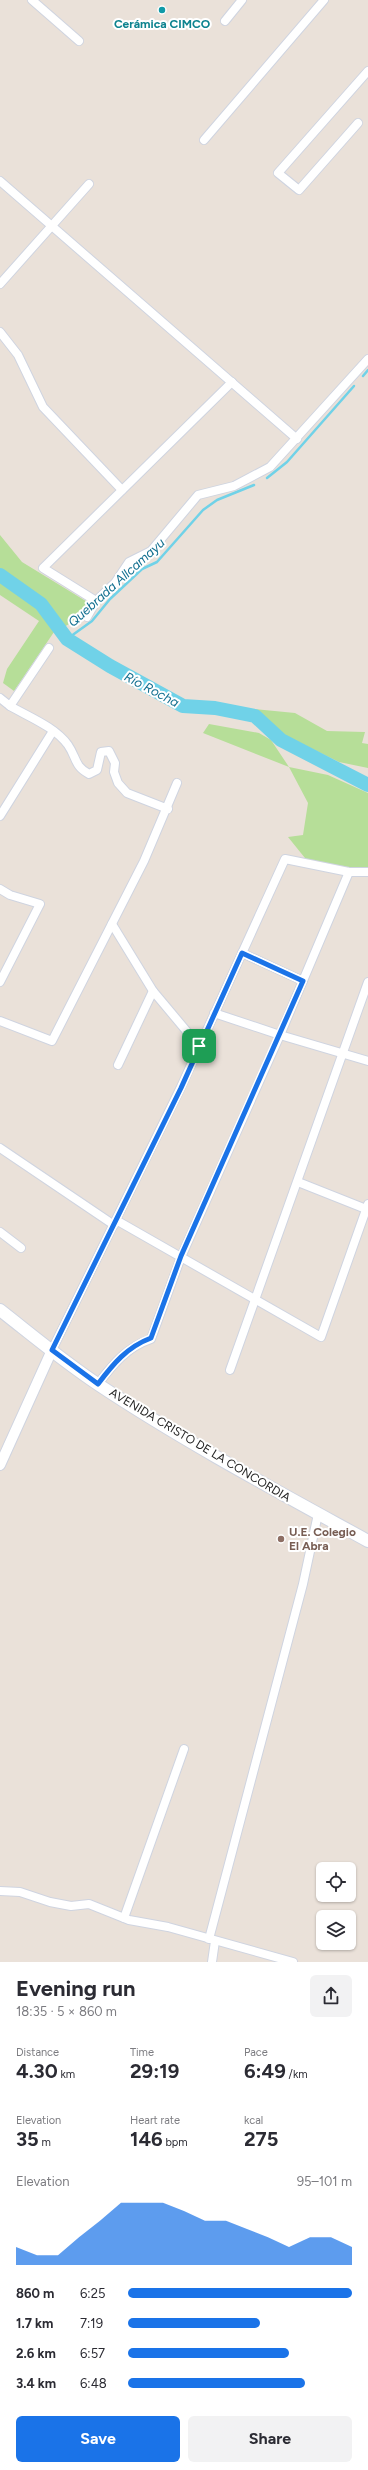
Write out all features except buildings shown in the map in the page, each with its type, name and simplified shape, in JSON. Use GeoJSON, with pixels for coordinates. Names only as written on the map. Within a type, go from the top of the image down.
{"type":"FeatureCollection","features":[{"type":"Feature","properties":{"kind":"main road","name":"AVENIDA CRISTO DE LA CONCORDIA"},"geometry":{"type":"LineString","coordinates":[[0,1310],[98,1384],[239,1470],[368,1541]]}},
{"type":"Feature","properties":{"kind":"street"},"geometry":{"type":"LineString","coordinates":[[32,0],[79,41]]}},
{"type":"Feature","properties":{"kind":"street"},"geometry":{"type":"LineString","coordinates":[[225,21],[242,0]]}},
{"type":"Feature","properties":{"kind":"street"},"geometry":{"type":"LineString","coordinates":[[204,140],[324,0]]}},
{"type":"Feature","properties":{"kind":"street"},"geometry":{"type":"LineString","coordinates":[[358,123],[298,190],[278,172],[368,70]]}},
{"type":"Feature","properties":{"kind":"street"},"geometry":{"type":"LineString","coordinates":[[0,181],[298,439]]}},
{"type":"Feature","properties":{"kind":"street"},"geometry":{"type":"LineString","coordinates":[[0,284],[89,184]]}},
{"type":"Feature","properties":{"kind":"street"},"geometry":{"type":"LineString","coordinates":[[0,332],[18,355],[43,407],[122,490]]}},
{"type":"Feature","properties":{"kind":"street"},"geometry":{"type":"LineString","coordinates":[[87,617],[96,600],[115,583],[129,562],[151,551],[198,495],[234,486],[270,467],[298,439],[368,359]]}},
{"type":"Feature","properties":{"kind":"street"},"geometry":{"type":"LineString","coordinates":[[96,600],[43,568],[232,382]]}},
{"type":"Feature","properties":{"kind":"street"},"geometry":{"type":"LineString","coordinates":[[10,706],[49,648]]}},
{"type":"Feature","properties":{"kind":"street"},"geometry":{"type":"LineString","coordinates":[[0,698],[10,706],[53,731],[68,745],[79,769],[89,774],[97,770],[101,752],[109,751],[115,763],[114,772],[118,784],[127,793],[168,808]]}},
{"type":"Feature","properties":{"kind":"street"},"geometry":{"type":"LineString","coordinates":[[0,816],[53,731]]}},
{"type":"Feature","properties":{"kind":"street"},"geometry":{"type":"LineString","coordinates":[[0,1021],[52,1041],[144,862],[168,808],[177,783]]}},
{"type":"Feature","properties":{"kind":"street"},"geometry":{"type":"LineString","coordinates":[[0,1466],[52,1350],[199,1046],[284,859],[349,872],[368,872]]}},
{"type":"Feature","properties":{"kind":"street"},"geometry":{"type":"LineString","coordinates":[[98,1384],[113,1362],[136,1344],[151,1338],[181,1256],[280,1035],[349,872]]}},
{"type":"Feature","properties":{"kind":"street"},"geometry":{"type":"LineString","coordinates":[[0,890],[10,895],[40,904],[0,982]]}},
{"type":"Feature","properties":{"kind":"street"},"geometry":{"type":"LineString","coordinates":[[112,924],[153,991],[199,1046]]}},
{"type":"Feature","properties":{"kind":"street"},"geometry":{"type":"LineString","coordinates":[[242,953],[303,981]]}},
{"type":"Feature","properties":{"kind":"street"},"geometry":{"type":"LineString","coordinates":[[230,1370],[368,982]]}},
{"type":"Feature","properties":{"kind":"street"},"geometry":{"type":"LineString","coordinates":[[118,1065],[153,991]]}},
{"type":"Feature","properties":{"kind":"street"},"geometry":{"type":"LineString","coordinates":[[214,1013],[280,1035],[343,1052],[368,1061]]}},
{"type":"Feature","properties":{"kind":"street"},"geometry":{"type":"LineString","coordinates":[[0,1148],[115,1222],[181,1256],[321,1337],[367,1206],[298,1182]]}},
{"type":"Feature","properties":{"kind":"street"},"geometry":{"type":"LineString","coordinates":[[0,1232],[22,1248]]}},
{"type":"Feature","properties":{"kind":"street"},"geometry":{"type":"LineString","coordinates":[[212,1962],[212,1940],[303,1584],[318,1514]]}},
{"type":"Feature","properties":{"kind":"street"},"geometry":{"type":"LineString","coordinates":[[124,1918],[184,1749]]}},
{"type":"Feature","properties":{"kind":"street"},"geometry":{"type":"LineString","coordinates":[[0,1891],[20,1892],[50,1902],[71,1906],[89,1904],[124,1918],[168,1927],[293,1962]]}},
{"type":"Feature","properties":{"kind":"green space"},"geometry":{"type":"Polygon","coordinates":[[[0,535],[22,562],[89,603],[83,616],[64,627],[42,599],[0,571],[0,535]]]}},
{"type":"Feature","properties":{"kind":"green space"},"geometry":{"type":"Polygon","coordinates":[[[0,581],[38,609],[54,632],[14,691],[3,683],[7,669],[39,621],[0,595],[0,581]]]}},
{"type":"Feature","properties":{"kind":"green space"},"geometry":{"type":"Polygon","coordinates":[[[254,709],[295,713],[327,731],[365,732],[362,743],[368,744],[368,768],[339,762],[286,736],[254,709]]]}},
{"type":"Feature","properties":{"kind":"green space"},"geometry":{"type":"Polygon","coordinates":[[[209,724],[259,733],[271,740],[289,767],[203,733],[209,724]]]}},
{"type":"Feature","properties":{"kind":"green space"},"geometry":{"type":"Polygon","coordinates":[[[289,767],[328,775],[368,793],[368,869],[309,863],[288,837],[303,835],[308,803],[289,767]]]}},
{"type":"Feature","properties":{"kind":"waterway","name":"Quebrada Allcamayu"},"geometry":{"type":"LineString","coordinates":[[363,376],[368,370]]}},
{"type":"Feature","properties":{"kind":"waterway","name":"Quebrada Allcamayu"},"geometry":{"type":"LineString","coordinates":[[267,478],[287,462],[354,386]]}},
{"type":"Feature","properties":{"kind":"waterway","name":"Quebrada Allcamayu"},"geometry":{"type":"LineString","coordinates":[[67,639],[92,621],[110,599],[142,569],[157,562],[203,510],[217,500],[254,485]]}},
{"type":"Feature","properties":{"kind":"waterway","name":"Río Rocha"},"geometry":{"type":"LineString","coordinates":[[0,575],[41,604],[67,639],[110,666],[183,706],[215,708],[255,716],[281,740],[368,785]]}},
{"type":"Feature","properties":{"kind":"place","name":"Cerámica CIMCO"},"geometry":{"type":"Point","coordinates":[162,10]}},
{"type":"Feature","properties":{"kind":"place","name":"U.E. Colegio El Abra"},"geometry":{"type":"Point","coordinates":[281,1539]}},
{"type":"Feature","properties":{"kind":"route"},"geometry":{"type":"LineString","coordinates":[[242,953],[303,981],[181,1256],[151,1338],[136,1344],[113,1362],[98,1384],[52,1350],[181,1088],[199,1046],[242,953]]}}]}
